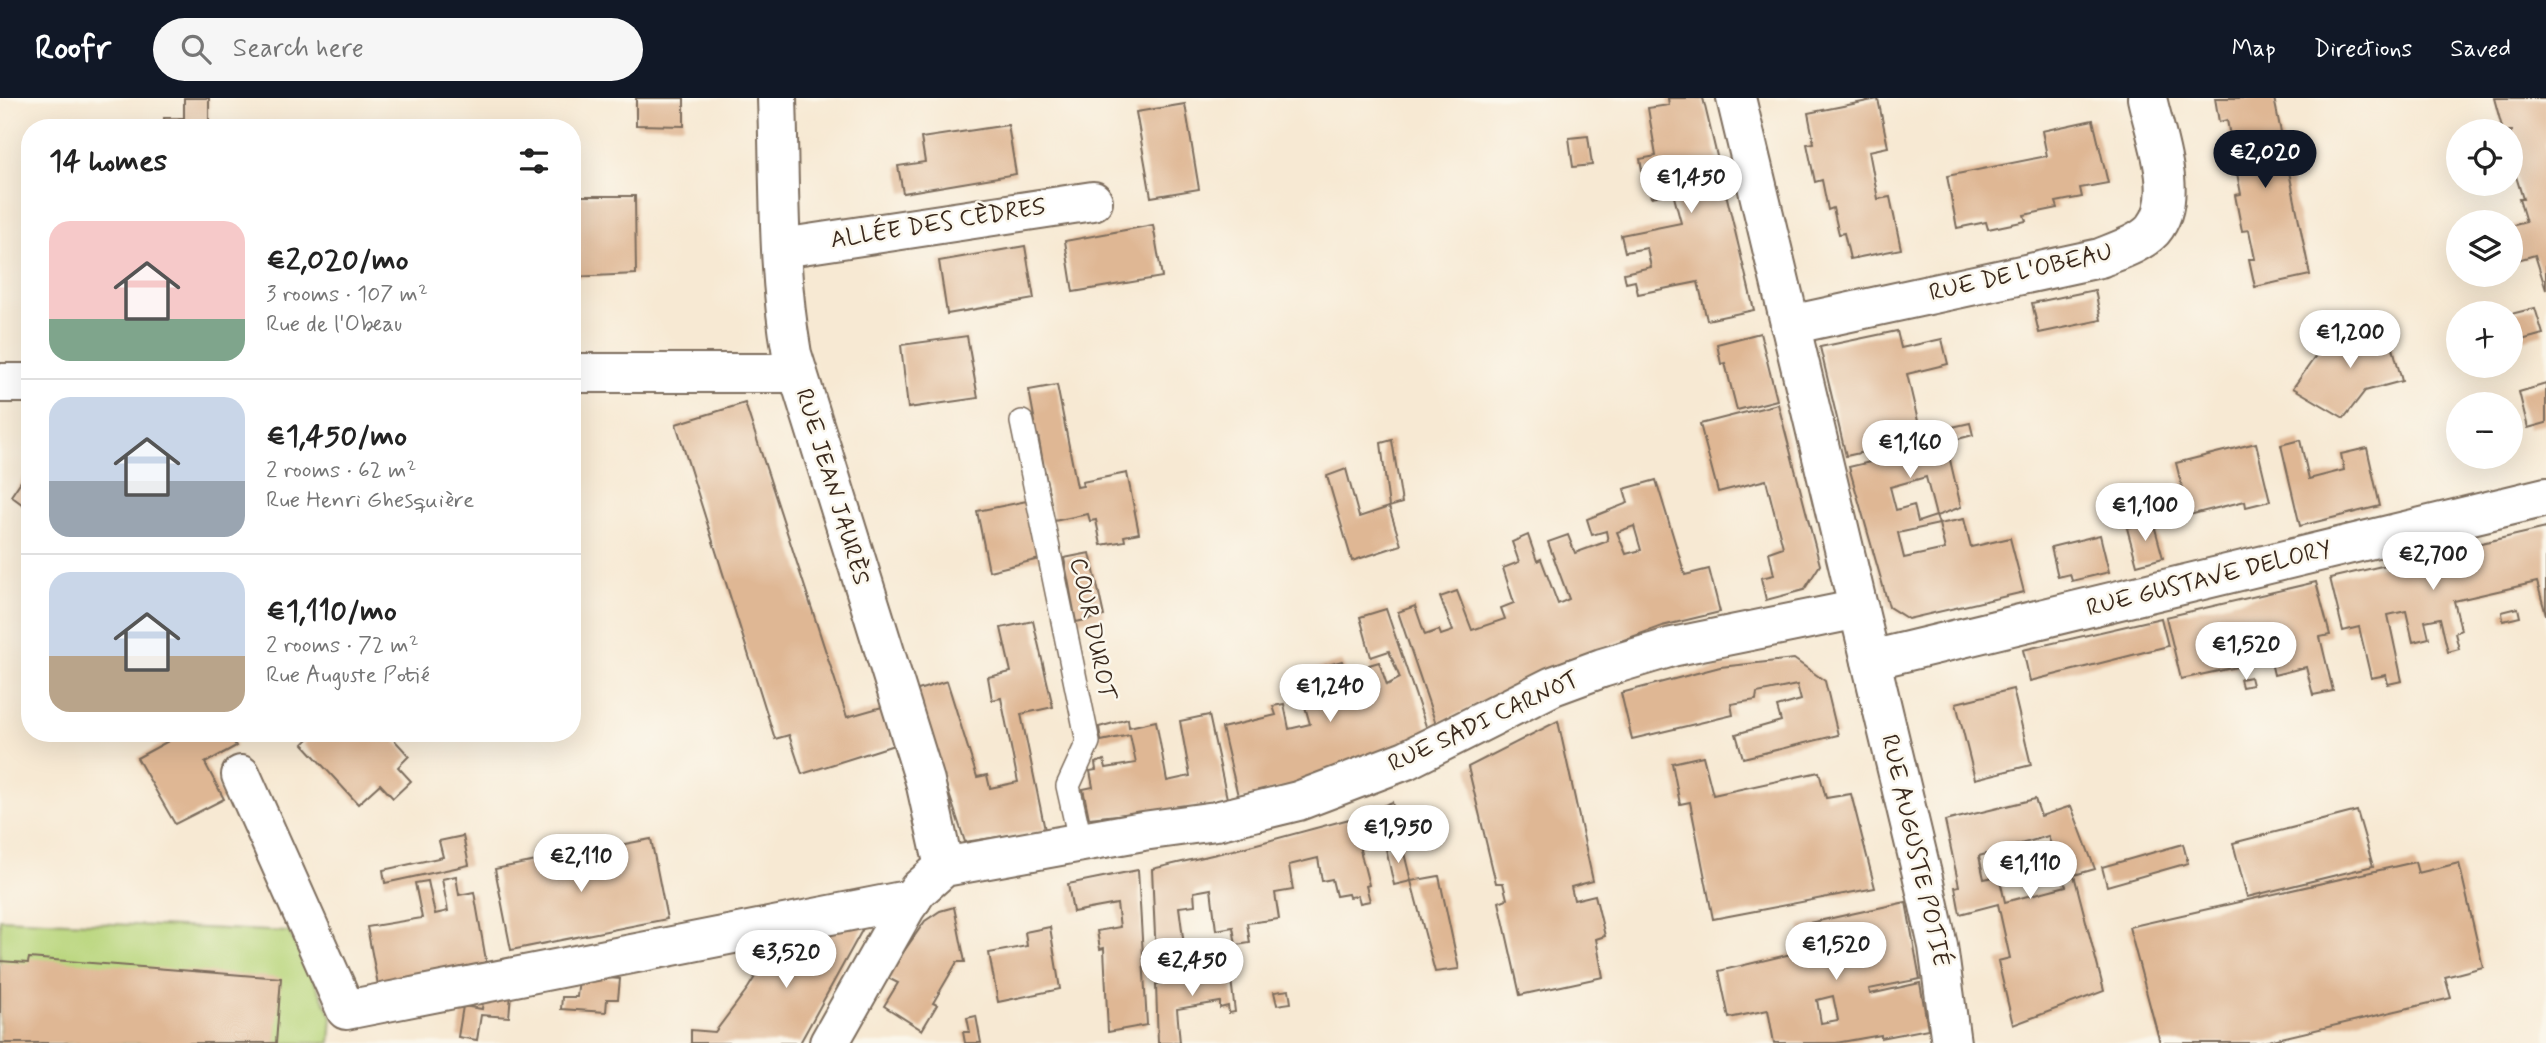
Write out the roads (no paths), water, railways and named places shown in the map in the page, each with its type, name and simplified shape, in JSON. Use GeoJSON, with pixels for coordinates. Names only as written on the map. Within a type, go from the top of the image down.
{"type":"FeatureCollection","features":[{"type":"Feature","properties":{"kind":"street","name":"RUE JEAN JAURÈS"},"geometry":{"type":"LineString","coordinates":[[777,98],[787,328],[796,373],[925,781],[944,867]]}},
{"type":"Feature","properties":{"kind":"street","name":"RUE AUGUSTE POTIÉ"},"geometry":{"type":"LineString","coordinates":[[1736,98],[1938,946],[1951,1043]]}},
{"type":"Feature","properties":{"kind":"street","name":"RUE DE L'OBEAU"},"geometry":{"type":"LineString","coordinates":[[1790,325],[2100,258],[2144,237],[2152,231],[2163,214],[2167,187],[2147,98]]}},
{"type":"Feature","properties":{"kind":"street","name":"ALLÉE DES CÈDRES"},"geometry":{"type":"LineString","coordinates":[[782,248],[1093,201]]}},
{"type":"Feature","properties":{"kind":"street"},"geometry":{"type":"LineString","coordinates":[[581,373],[796,373]]}},
{"type":"Feature","properties":{"kind":"street"},"geometry":{"type":"LineString","coordinates":[[0,383],[21,383]]}},
{"type":"Feature","properties":{"kind":"street","name":"RUE GUSTAVE DELORY"},"geometry":{"type":"LineString","coordinates":[[1871,660],[2546,497]]}},
{"type":"Feature","properties":{"kind":"street","name":"RUE SADI CARNOT"},"geometry":{"type":"LineString","coordinates":[[944,867],[1143,831],[1216,821],[1298,801],[1406,761],[1553,686],[1602,668],[1672,647],[1859,609]]}},
{"type":"Feature","properties":{"kind":"street"},"geometry":{"type":"LineString","coordinates":[[241,775],[346,1010],[912,899]]}},
{"type":"Feature","properties":{"kind":"street"},"geometry":{"type":"LineString","coordinates":[[829,1043],[912,899],[928,879],[944,867]]}},
{"type":"Feature","properties":{"kind":"lane","name":"COUR DUROT"},"geometry":{"type":"LineString","coordinates":[[1022,422],[1088,742],[1068,786],[1081,844]]}}]}
